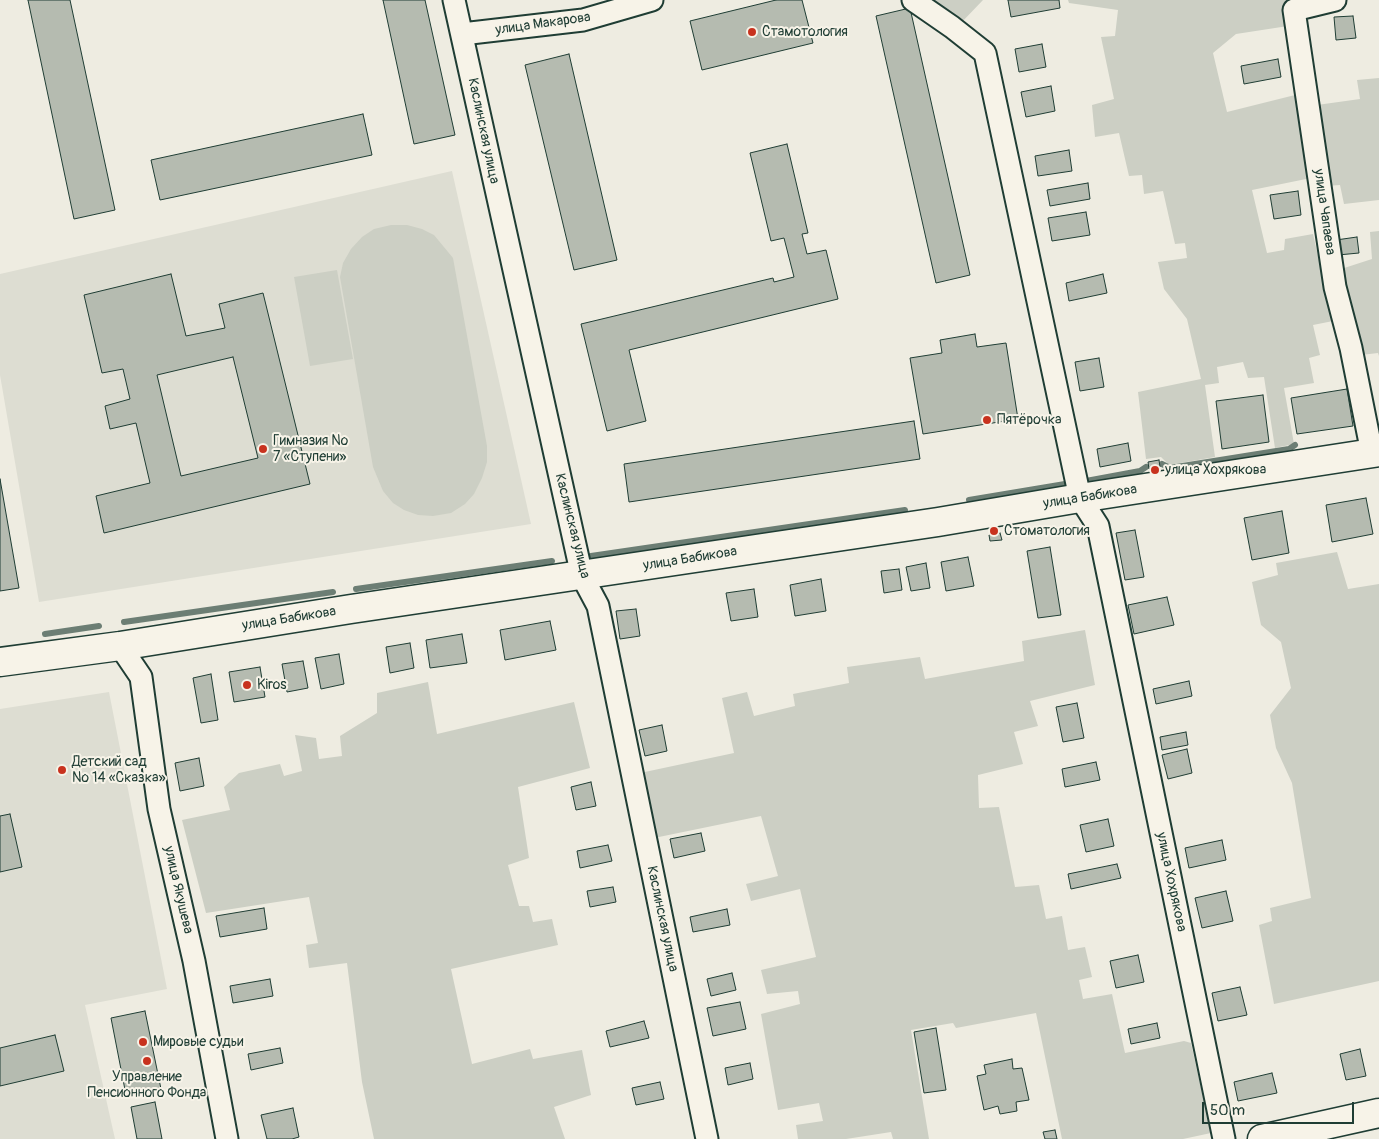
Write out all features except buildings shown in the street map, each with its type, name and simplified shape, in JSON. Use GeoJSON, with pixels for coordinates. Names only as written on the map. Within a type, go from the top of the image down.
{"type":"FeatureCollection","features":[{"type":"Feature","properties":{"kind":"main road","name":"улица Бабикова"},"geometry":{"type":"LineString","coordinates":[[0,662],[120,646],[351,609],[938,522],[1080,498],[1375,453]]}},
{"type":"Feature","properties":{"kind":"main road"},"geometry":{"type":"LineString","coordinates":[[1262,1139],[1379,1113]]}},
{"type":"Feature","properties":{"kind":"street","name":"Каслинская улица"},"geometry":{"type":"LineString","coordinates":[[454,0],[582,576],[598,606],[707,1139]]}},
{"type":"Feature","properties":{"kind":"street","name":"улица Макарова"},"geometry":{"type":"LineString","coordinates":[[462,34],[583,20],[652,0]]}},
{"type":"Feature","properties":{"kind":"street","name":"улица Хохрякова"},"geometry":{"type":"LineString","coordinates":[[913,0],[985,53],[1080,498],[1098,526],[1224,1139]]}},
{"type":"Feature","properties":{"kind":"street","name":"улица Чапаева"},"geometry":{"type":"LineString","coordinates":[[1335,0],[1294,10],[1335,287],[1375,453]]}},
{"type":"Feature","properties":{"kind":"street","name":"улица Якушева"},"geometry":{"type":"LineString","coordinates":[[120,646],[141,677],[159,809],[194,961],[227,1139]]}},
{"type":"Feature","properties":{"kind":"shaded area"},"geometry":{"type":"Polygon","coordinates":[[[928,0],[983,0],[960,24],[928,0]]]}},
{"type":"Feature","properties":{"kind":"shaded area"},"geometry":{"type":"Polygon","coordinates":[[[1068,0],[1306,0],[1288,26],[1236,34],[1213,53],[1227,112],[1299,94],[1311,178],[1252,190],[1267,253],[1284,250],[1285,239],[1313,234],[1333,321],[1313,325],[1320,355],[1309,358],[1314,383],[1284,388],[1294,444],[1275,448],[1264,377],[1248,378],[1243,362],[1217,367],[1219,383],[1205,385],[1215,457],[1169,465],[1161,457],[1146,459],[1138,392],[1201,379],[1187,319],[1164,289],[1158,262],[1187,258],[1185,243],[1175,244],[1163,191],[1144,194],[1142,175],[1129,176],[1119,133],[1095,137],[1092,105],[1114,99],[1101,37],[1115,36],[1118,10],[1069,3],[1068,0]]]}},
{"type":"Feature","properties":{"kind":"shaded area"},"geometry":{"type":"Polygon","coordinates":[[[1379,78],[1379,200],[1344,204],[1340,185],[1326,186],[1317,105],[1360,99],[1357,80],[1379,78]]]}},
{"type":"Feature","properties":{"kind":"shaded area","name":"Гимназия № 7 «Ступени»"},"geometry":{"type":"Polygon","coordinates":[[[452,171],[531,524],[39,602],[0,375],[0,274],[452,171]]]}},
{"type":"Feature","properties":{"kind":"shaded area"},"geometry":{"type":"Polygon","coordinates":[[[391,225],[407,225],[434,235],[453,258],[487,446],[487,462],[474,494],[465,504],[451,513],[433,516],[418,515],[404,510],[393,503],[383,491],[373,467],[340,277],[343,263],[351,249],[362,237],[374,229],[391,225]]]}},
{"type":"Feature","properties":{"kind":"shaded area"},"geometry":{"type":"Polygon","coordinates":[[[1379,231],[1379,356],[1378,353],[1361,355],[1338,270],[1372,259],[1370,232],[1379,231]]]}},
{"type":"Feature","properties":{"kind":"shaded area"},"geometry":{"type":"Polygon","coordinates":[[[337,270],[353,359],[310,366],[294,277],[337,270]]]}},
{"type":"Feature","properties":{"kind":"shaded area"},"geometry":{"type":"Polygon","coordinates":[[[1337,552],[1348,589],[1379,584],[1379,981],[1274,1004],[1259,925],[1272,921],[1270,908],[1311,898],[1292,783],[1276,748],[1270,715],[1291,688],[1281,642],[1261,625],[1252,582],[1278,575],[1276,563],[1337,552]]]}},
{"type":"Feature","properties":{"kind":"shaded area"},"geometry":{"type":"Polygon","coordinates":[[[1085,630],[1095,685],[1030,701],[1038,726],[1014,732],[1023,764],[978,775],[979,808],[999,807],[1015,887],[1039,885],[1046,919],[1062,916],[1068,950],[1085,947],[1092,977],[1079,980],[1083,999],[1112,994],[1125,1053],[1184,1041],[1191,1043],[1211,1133],[1183,1139],[1062,1139],[1036,1013],[956,1028],[953,1023],[911,1030],[929,1139],[893,1139],[891,1132],[846,1139],[798,1139],[796,1125],[823,1121],[819,1103],[778,1110],[761,1014],[800,1004],[798,991],[767,994],[761,970],[816,957],[800,889],[751,901],[746,884],[778,876],[761,816],[654,838],[640,773],[734,753],[722,698],[747,692],[754,716],[795,706],[793,694],[849,683],[847,667],[920,657],[925,679],[1024,661],[1022,641],[1085,630]]]}},
{"type":"Feature","properties":{"kind":"shaded area"},"geometry":{"type":"Polygon","coordinates":[[[428,682],[437,734],[574,702],[590,768],[518,787],[529,858],[508,865],[519,906],[529,906],[533,922],[552,919],[558,945],[451,969],[472,1064],[530,1049],[533,1059],[582,1050],[591,1095],[554,1107],[565,1139],[374,1139],[362,1082],[347,963],[309,968],[306,945],[318,943],[309,897],[206,913],[182,820],[230,810],[224,787],[239,773],[280,764],[284,776],[302,771],[295,735],[316,738],[319,759],[342,756],[340,736],[377,713],[377,693],[428,682]]]}},
{"type":"Feature","properties":{"kind":"shaded area","name":"Детский сад № 14 «Сказка»"},"geometry":{"type":"Polygon","coordinates":[[[109,692],[167,989],[85,1005],[115,1139],[0,1139],[0,709],[109,692]]]}},
{"type":"Feature","properties":{"kind":"waterway"},"geometry":{"type":"LineString","coordinates":[[1162,464],[1170,468],[1289,449],[1295,445]]}},
{"type":"Feature","properties":{"kind":"waterway"},"geometry":{"type":"LineString","coordinates":[[1086,481],[1140,471],[1146,467]]}},
{"type":"Feature","properties":{"kind":"waterway"},"geometry":{"type":"LineString","coordinates":[[969,500],[1065,484]]}},
{"type":"Feature","properties":{"kind":"waterway"},"geometry":{"type":"LineString","coordinates":[[591,556],[905,510]]}},
{"type":"Feature","properties":{"kind":"waterway"},"geometry":{"type":"LineString","coordinates":[[356,589],[552,561]]}},
{"type":"Feature","properties":{"kind":"waterway"},"geometry":{"type":"LineString","coordinates":[[124,622],[333,592]]}},
{"type":"Feature","properties":{"kind":"waterway"},"geometry":{"type":"LineString","coordinates":[[45,634],[99,626]]}},
{"type":"Feature","properties":{"kind":"place","name":"Стамотология"},"geometry":{"type":"Point","coordinates":[752,32]}},
{"type":"Feature","properties":{"kind":"place","name":"Пятёрочка"},"geometry":{"type":"Point","coordinates":[987,420]}},
{"type":"Feature","properties":{"kind":"place","name":"Гимназия № 7 «Ступени»"},"geometry":{"type":"Point","coordinates":[263,449]}},
{"type":"Feature","properties":{"kind":"place","name":"улица Хохрякова"},"geometry":{"type":"Point","coordinates":[1155,470]}},
{"type":"Feature","properties":{"kind":"place","name":"Стоматология"},"geometry":{"type":"Point","coordinates":[994,531]}},
{"type":"Feature","properties":{"kind":"place","name":"Kiros"},"geometry":{"type":"Point","coordinates":[247,685]}},
{"type":"Feature","properties":{"kind":"place","name":"Детский сад № 14 «Сказка»"},"geometry":{"type":"Point","coordinates":[62,770]}},
{"type":"Feature","properties":{"kind":"place","name":"Мировые судьи"},"geometry":{"type":"Point","coordinates":[143,1042]}},
{"type":"Feature","properties":{"kind":"place","name":"Управление Пенсионного Фонда"},"geometry":{"type":"Point","coordinates":[147,1061]}}]}
